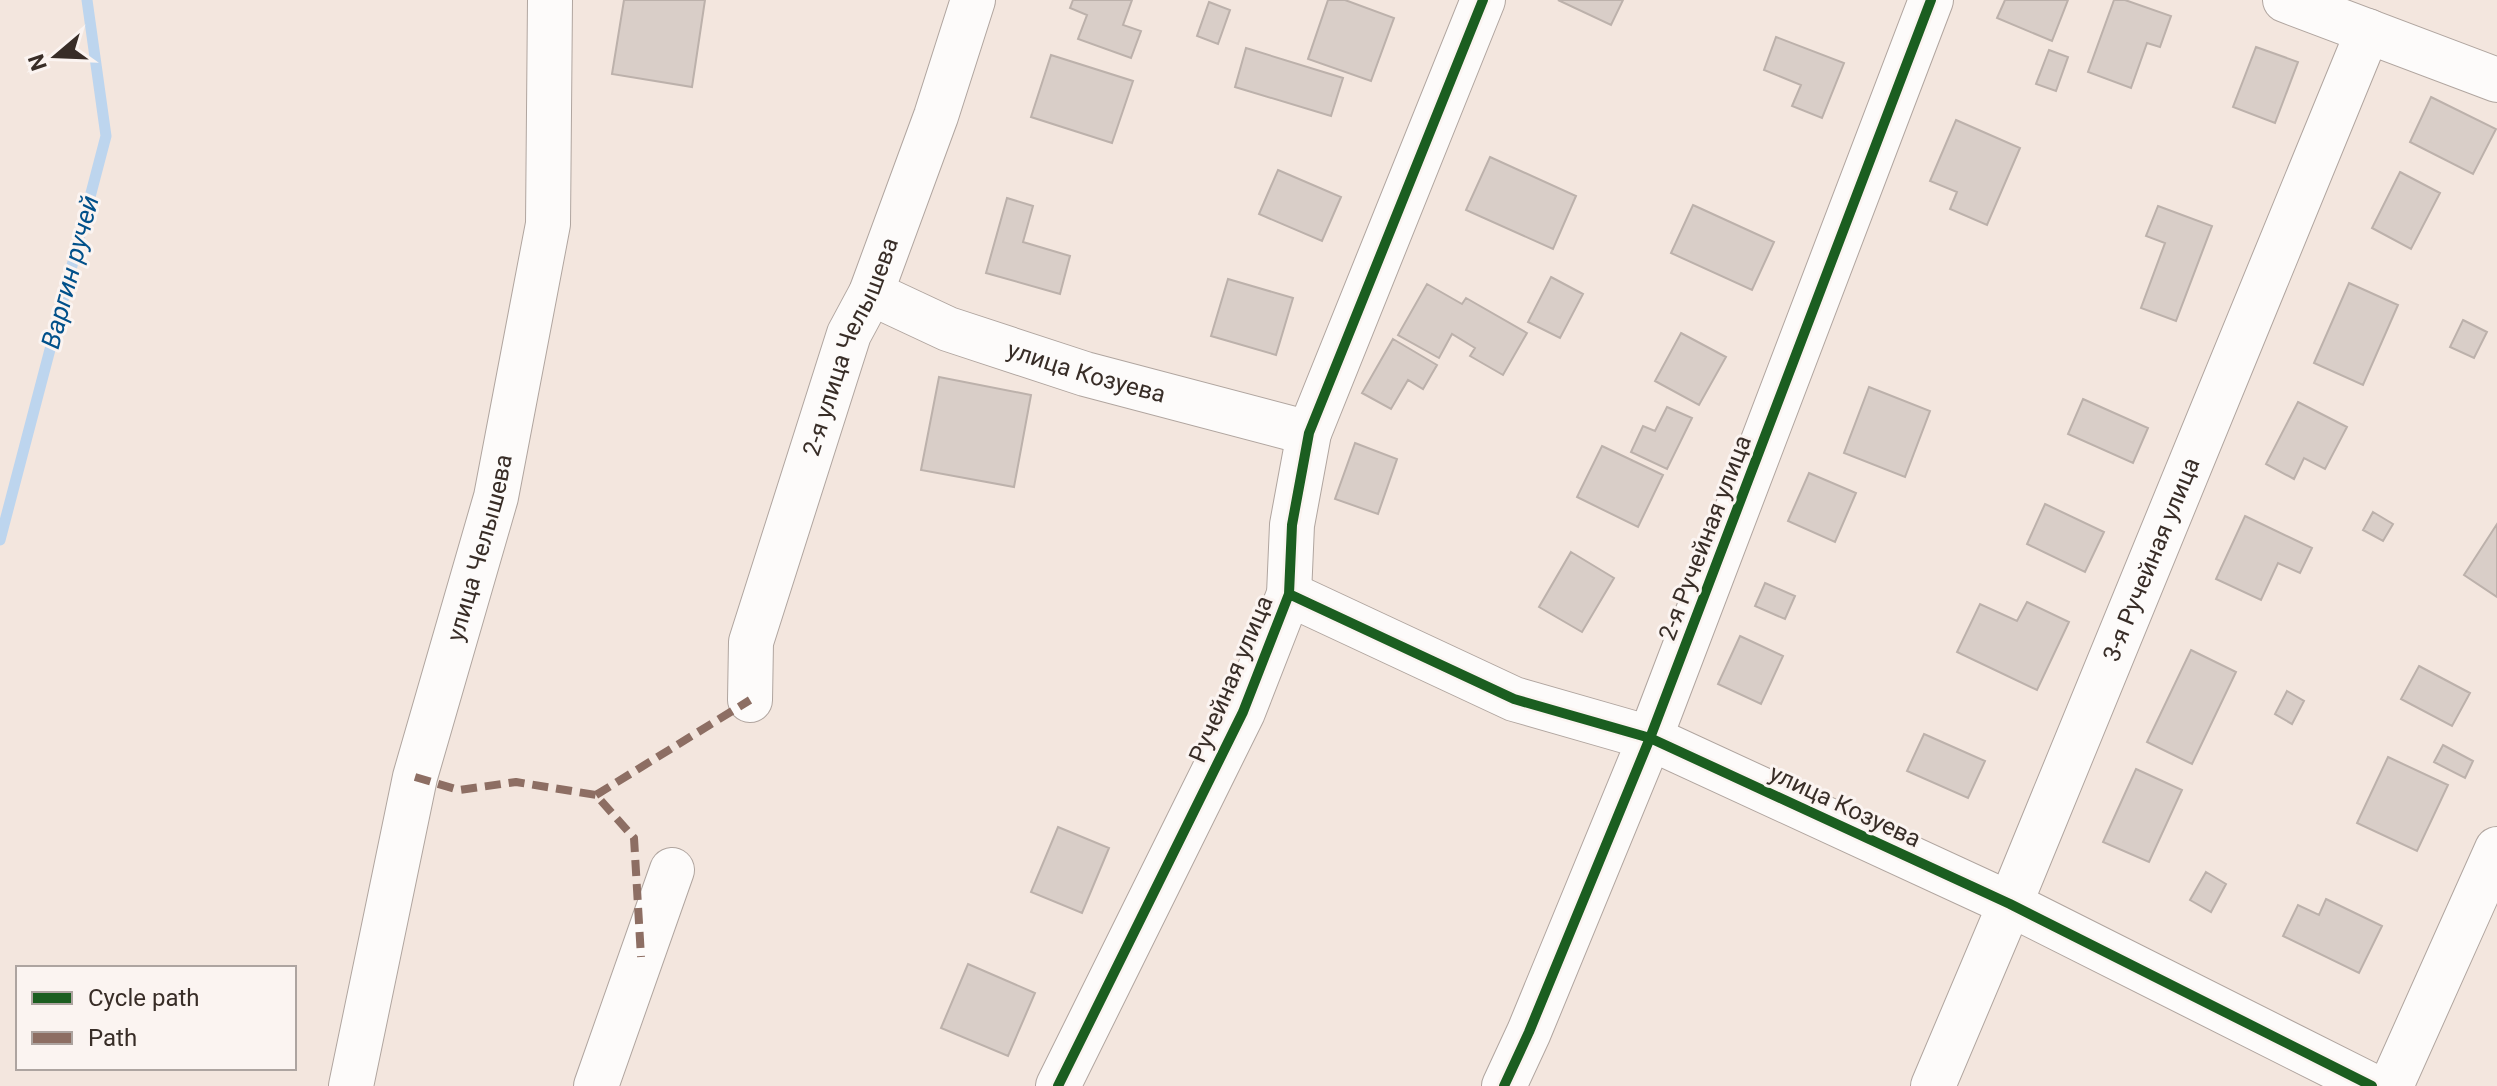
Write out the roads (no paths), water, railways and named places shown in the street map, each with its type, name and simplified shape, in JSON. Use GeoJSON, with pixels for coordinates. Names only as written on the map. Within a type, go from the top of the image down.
{"type":"FeatureCollection","features":[{"type":"Feature","properties":{"kind":"street","name":"улица Челышева"},"geometry":{"type":"LineString","coordinates":[[351,1086],[415,777],[496,497],[548,224],[550,0]]}},
{"type":"Feature","properties":{"kind":"street","name":"2-я улица Челышева"},"geometry":{"type":"LineString","coordinates":[[750,700],[751,642],[849,334],[871,293],[936,116],[973,0]]}},
{"type":"Feature","properties":{"kind":"street","name":"Ручейная улица"},"geometry":{"type":"LineString","coordinates":[[1058,1086],[1243,712],[1289,594],[1292,525],[1309,433],[1483,0]]}},
{"type":"Feature","properties":{"kind":"street","name":"2-я Ручейная улица"},"geometry":{"type":"LineString","coordinates":[[1504,1086],[1650,738],[1931,0]]}},
{"type":"Feature","properties":{"kind":"street"},"geometry":{"type":"LineString","coordinates":[[2285,0],[2497,80]]}},
{"type":"Feature","properties":{"kind":"street","name":"3-я Ручейная улица"},"geometry":{"type":"LineString","coordinates":[[1933,1086],[2368,31]]}},
{"type":"Feature","properties":{"kind":"street","name":"улица Козуева"},"geometry":{"type":"LineString","coordinates":[[871,293],[948,329],[1072,370],[1309,433]]}},
{"type":"Feature","properties":{"kind":"street","name":"улица Козуева"},"geometry":{"type":"LineString","coordinates":[[1289,594],[1514,699],[1650,738],[2010,904],[2372,1086]]}},
{"type":"Feature","properties":{"kind":"street"},"geometry":{"type":"LineString","coordinates":[[2391,1086],[2497,849]]}},
{"type":"Feature","properties":{"kind":"street"},"geometry":{"type":"LineString","coordinates":[[596,1086],[672,870]]}},
{"type":"Feature","properties":{"kind":"waterway","name":"Варгин ручей"},"geometry":{"type":"LineString","coordinates":[[0,540],[106,136],[87,0]]}}]}
